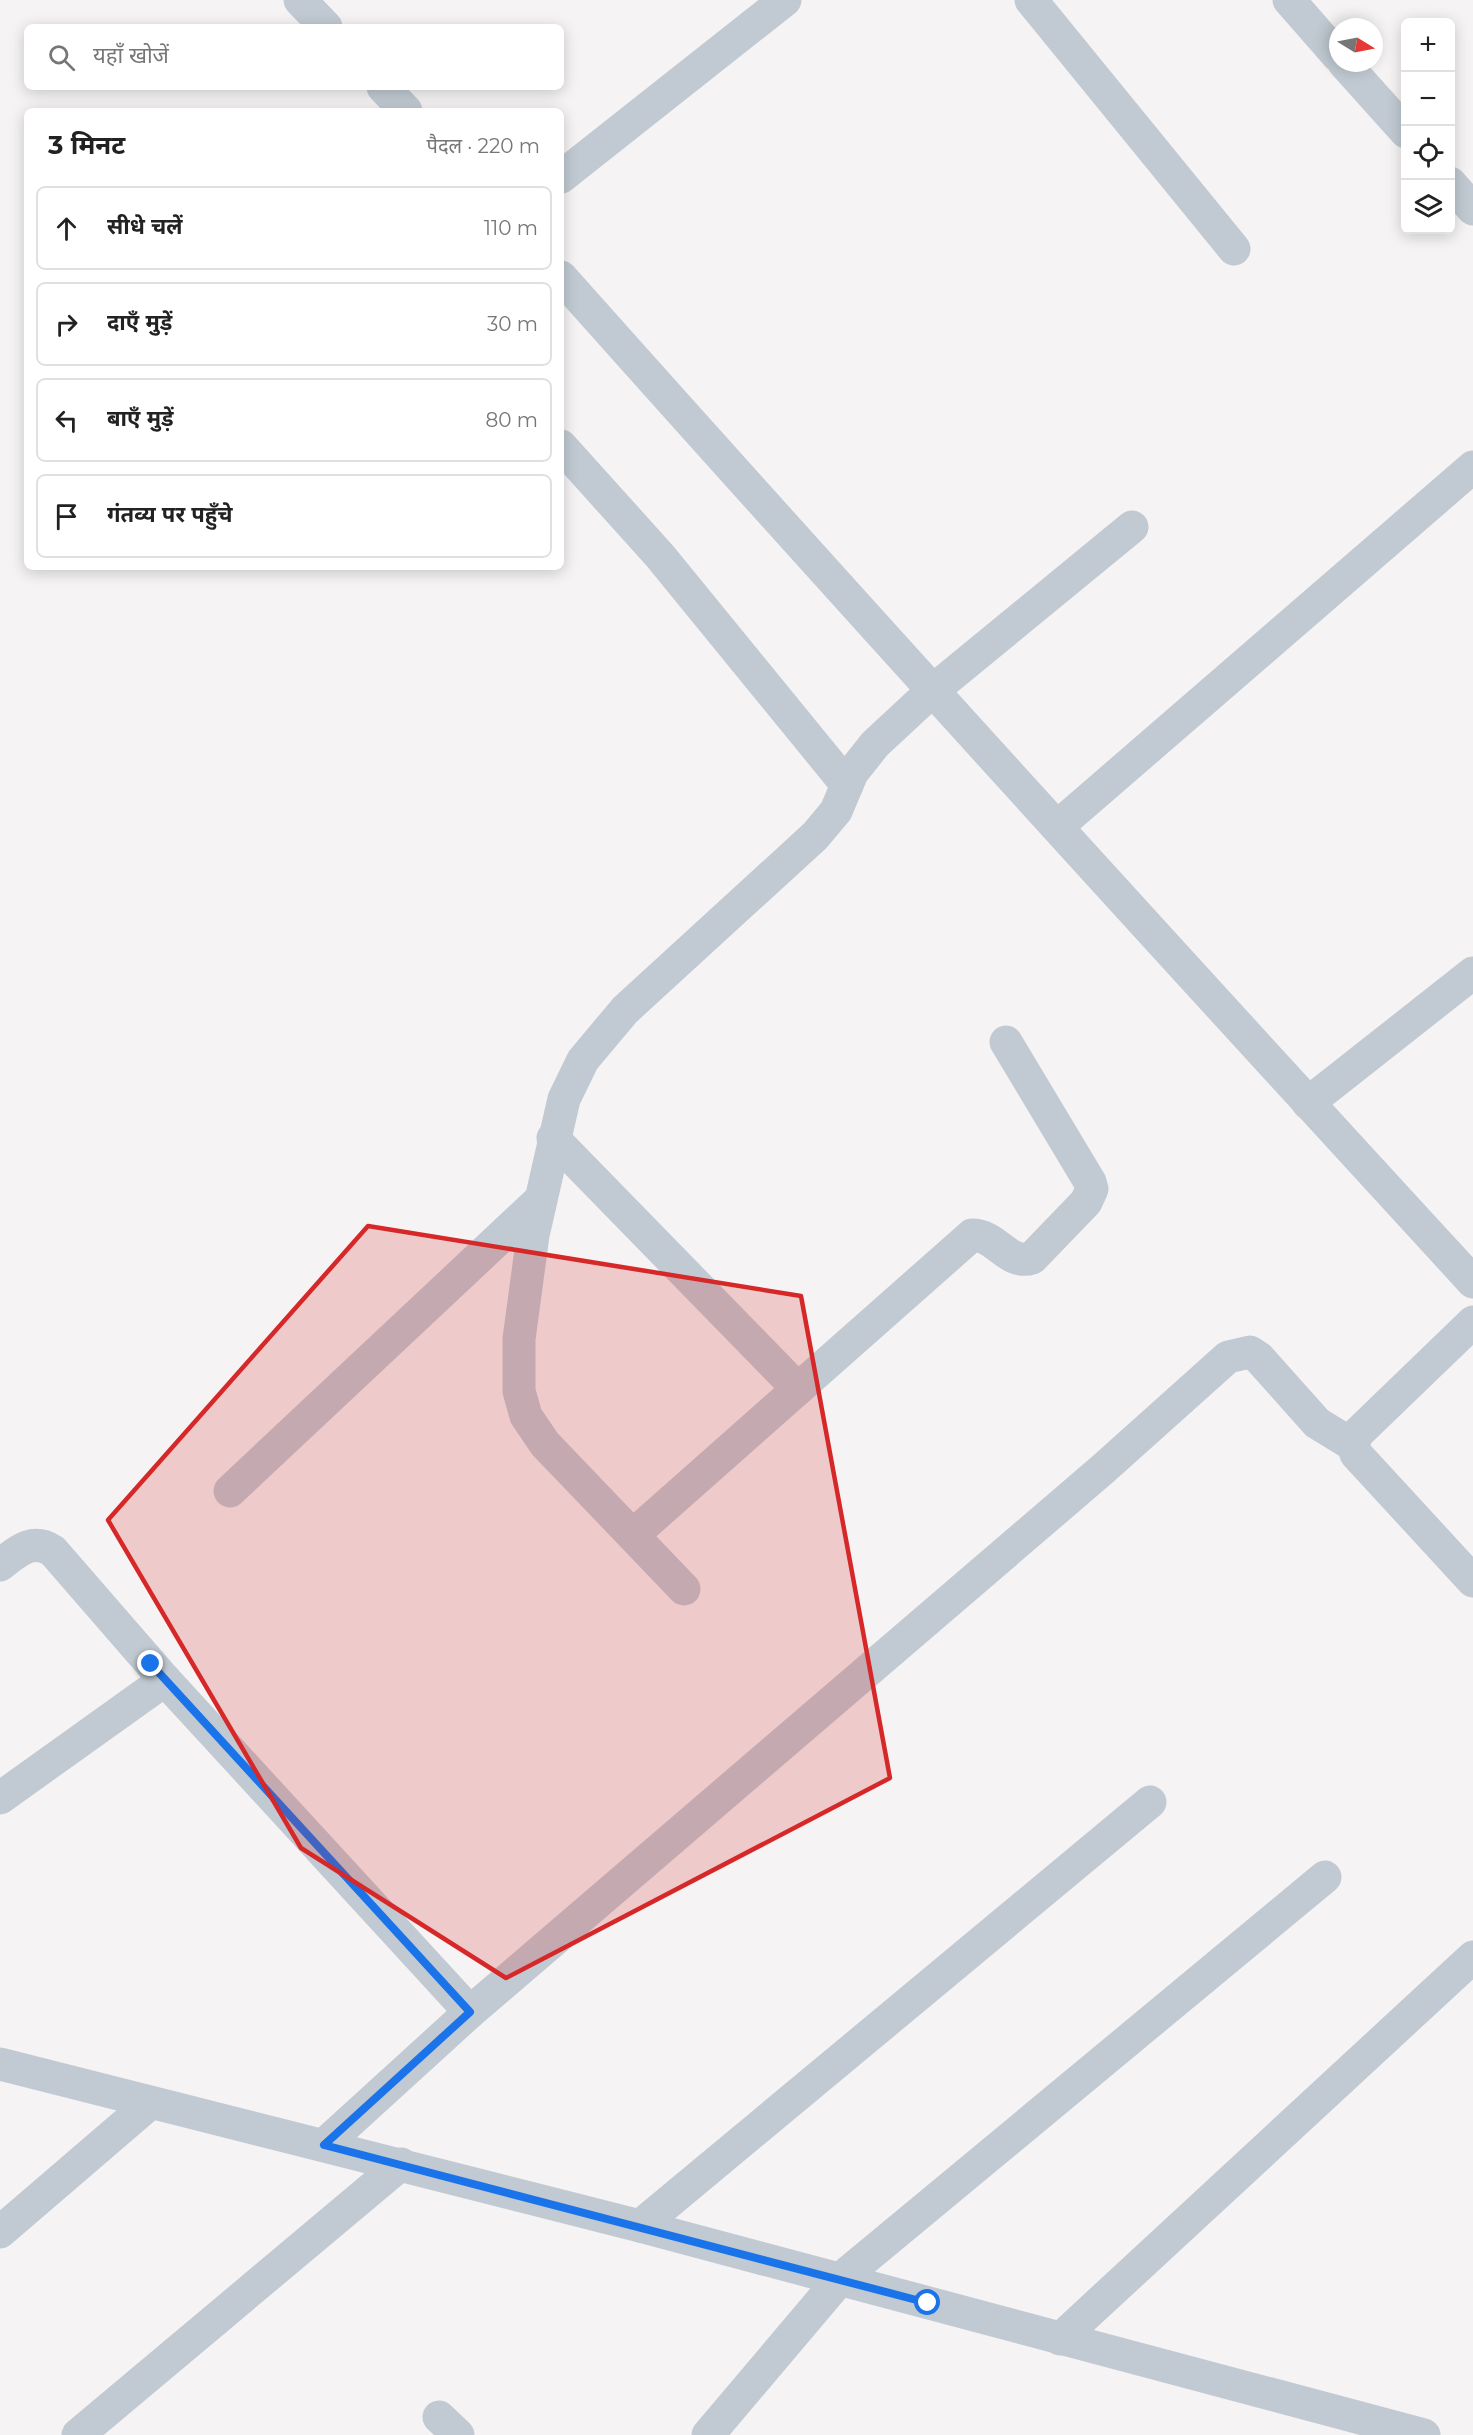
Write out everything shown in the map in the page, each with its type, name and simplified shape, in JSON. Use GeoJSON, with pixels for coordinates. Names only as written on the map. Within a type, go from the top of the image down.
{"type":"FeatureCollection","features":[{"type":"Feature","properties":{"kind":"street"},"geometry":{"type":"LineString","coordinates":[[300,0],[323,24]]}},
{"type":"Feature","properties":{"kind":"street"},"geometry":{"type":"LineString","coordinates":[[1031,0],[1234,249]]}},
{"type":"Feature","properties":{"kind":"street"},"geometry":{"type":"LineString","coordinates":[[1289,0],[1329,46]]}},
{"type":"Feature","properties":{"kind":"street"},"geometry":{"type":"LineString","coordinates":[[564,175],[780,2]]}},
{"type":"Feature","properties":{"kind":"street"},"geometry":{"type":"LineString","coordinates":[[1352,72],[1401,126]]}},
{"type":"Feature","properties":{"kind":"street"},"geometry":{"type":"LineString","coordinates":[[387,90],[403,108]]}},
{"type":"Feature","properties":{"kind":"street"},"geometry":{"type":"LineString","coordinates":[[1455,189],[1473,209]]}},
{"type":"Feature","properties":{"kind":"street"},"geometry":{"type":"LineString","coordinates":[[564,280],[931,692],[1058,826],[1473,1282]]}},
{"type":"Feature","properties":{"kind":"street"},"geometry":{"type":"LineString","coordinates":[[564,449],[660,556],[847,785]]}},
{"type":"Feature","properties":{"kind":"street"},"geometry":{"type":"LineString","coordinates":[[1058,826],[1473,467]]}},
{"type":"Feature","properties":{"kind":"street"},"geometry":{"type":"LineString","coordinates":[[684,1589],[545,1444],[526,1416],[519,1391],[519,1340],[539,1201],[564,1099],[582,1060],[625,1010],[815,836],[836,811],[863,757],[931,692],[1132,527]]}},
{"type":"Feature","properties":{"kind":"street"},"geometry":{"type":"LineString","coordinates":[[1308,1103],[1473,973]]}},
{"type":"Feature","properties":{"kind":"street"},"geometry":{"type":"LineString","coordinates":[[633,1535],[972,1235],[990,1239],[1015,1259],[1023,1261],[1032,1258],[1086,1202],[1092,1189],[1090,1182],[1006,1042]]}},
{"type":"Feature","properties":{"kind":"street"},"geometry":{"type":"LineString","coordinates":[[553,1138],[798,1389]]}},
{"type":"Feature","properties":{"kind":"street"},"geometry":{"type":"LineString","coordinates":[[230,1491],[539,1201]]}},
{"type":"Feature","properties":{"kind":"street"},"geometry":{"type":"LineString","coordinates":[[1473,1322],[1357,1434],[1353,1445],[1356,1454],[1473,1581]]}},
{"type":"Feature","properties":{"kind":"street"},"geometry":{"type":"LineString","coordinates":[[324,2145],[470,2012],[1103,1469],[1228,1357],[1250,1352],[1259,1358],[1317,1423],[1353,1445]]}},
{"type":"Feature","properties":{"kind":"street"},"geometry":{"type":"LineString","coordinates":[[0,1565],[27,1546],[45,1546],[470,2012]]}},
{"type":"Feature","properties":{"kind":"street"},"geometry":{"type":"LineString","coordinates":[[0,1798],[165,1680]]}},
{"type":"Feature","properties":{"kind":"street"},"geometry":{"type":"LineString","coordinates":[[640,2226],[1150,1802]]}},
{"type":"Feature","properties":{"kind":"street"},"geometry":{"type":"LineString","coordinates":[[708,2435],[839,2280],[1325,1877]]}},
{"type":"Feature","properties":{"kind":"street"},"geometry":{"type":"LineString","coordinates":[[1060,2339],[1473,1957]]}},
{"type":"Feature","properties":{"kind":"street"},"geometry":{"type":"LineString","coordinates":[[1,2066],[401,2164],[640,2226],[1060,2339],[1363,2428],[1424,2435]]}},
{"type":"Feature","properties":{"kind":"street"},"geometry":{"type":"LineString","coordinates":[[0,2232],[149,2104]]}},
{"type":"Feature","properties":{"kind":"street"},"geometry":{"type":"LineString","coordinates":[[78,2435],[401,2164]]}},
{"type":"Feature","properties":{"kind":"highlighted area"},"geometry":{"type":"Polygon","coordinates":[[[368,1226],[801,1296],[890,1778],[506,1978],[301,1848],[108,1520],[368,1226]]]}},
{"type":"Feature","properties":{"kind":"route"},"geometry":{"type":"LineString","coordinates":[[151,1664],[470,2012],[324,2145],[618,2220],[928,2303]]}}]}
